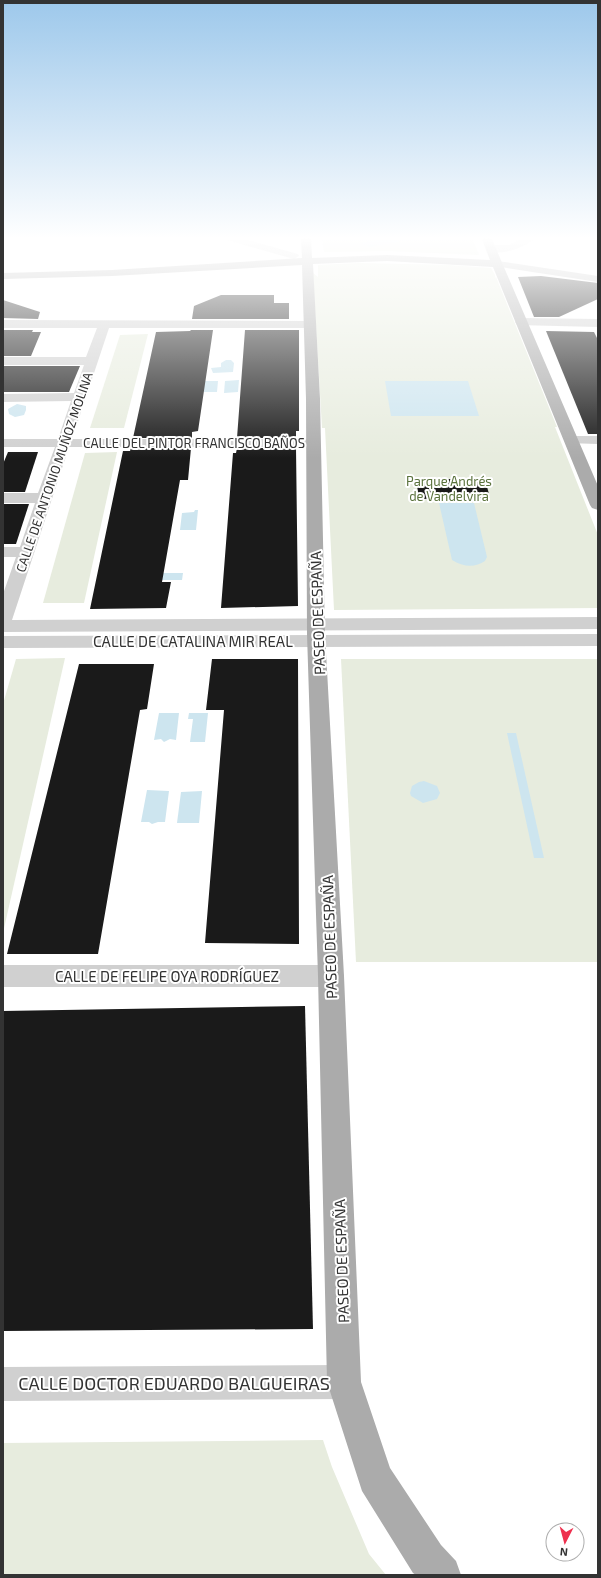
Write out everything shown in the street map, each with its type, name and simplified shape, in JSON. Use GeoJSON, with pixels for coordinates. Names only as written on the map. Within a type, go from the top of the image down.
{"type":"FeatureCollection","features":[{"type":"Feature","properties":{"kind":"main road","name":"PASEO DE ESPAÑA"},"geometry":{"type":"LineString","coordinates":[[308,311],[314,443],[317,632],[331,976],[344,1382],[375,1478],[427,1559],[442,1575]]}},
{"type":"Feature","properties":{"kind":"main road"},"geometry":{"type":"LineString","coordinates":[[516,311],[598,505]]}},
{"type":"Feature","properties":{"kind":"street"},"geometry":{"type":"LineString","coordinates":[[521,322],[598,323]]}},
{"type":"Feature","properties":{"kind":"street"},"geometry":{"type":"LineString","coordinates":[[3,324],[309,324]]}},
{"type":"Feature","properties":{"kind":"street","name":"CALLE DE ANTONIO MUÑOZ MOLINA"},"geometry":{"type":"LineString","coordinates":[[3,620],[104,324]]}},
{"type":"Feature","properties":{"kind":"street"},"geometry":{"type":"LineString","coordinates":[[3,361],[92,361]]}},
{"type":"Feature","properties":{"kind":"street"},"geometry":{"type":"LineString","coordinates":[[3,398],[80,397]]}},
{"type":"Feature","properties":{"kind":"street"},"geometry":{"type":"LineString","coordinates":[[571,440],[598,440]]}},
{"type":"Feature","properties":{"kind":"street","name":"CALLE DEL PINTOR FRANCISCO BAÑOS"},"geometry":{"type":"LineString","coordinates":[[3,443],[314,443]]}},
{"type":"Feature","properties":{"kind":"street"},"geometry":{"type":"LineString","coordinates":[[3,498],[45,498]]}},
{"type":"Feature","properties":{"kind":"street"},"geometry":{"type":"LineString","coordinates":[[3,552],[26,552]]}},
{"type":"Feature","properties":{"kind":"street","name":"CALLE DE CATALINA MIR REAL"},"geometry":{"type":"LineString","coordinates":[[3,642],[598,623]]}},
{"type":"Feature","properties":{"kind":"street","name":"CALLE DE CATALINA MIR REAL"},"geometry":{"type":"LineString","coordinates":[[3,626],[317,632],[598,640]]}},
{"type":"Feature","properties":{"kind":"street","name":"CALLE DE FELIPE OYA RODRÍGUEZ"},"geometry":{"type":"LineString","coordinates":[[3,976],[331,976]]}},
{"type":"Feature","properties":{"kind":"street","name":"CALLE DOCTOR EDUARDO BALGUEIRAS"},"geometry":{"type":"LineString","coordinates":[[3,1384],[344,1382]]}},
{"type":"Feature","properties":{"kind":"green space","name":"Parque Andrés de Vandelvira"},"geometry":{"type":"Polygon","coordinates":[[[315,311],[510,311],[557,427],[555,427],[598,535],[598,608],[334,610],[325,428],[322,428],[315,311]]]}},
{"type":"Feature","properties":{"kind":"green space"},"geometry":{"type":"Polygon","coordinates":[[[148,334],[124,428],[90,428],[120,335],[148,334]]]}},
{"type":"Feature","properties":{"kind":"green space"},"geometry":{"type":"Polygon","coordinates":[[[117,452],[84,603],[43,603],[85,453],[117,452]]]}},
{"type":"Feature","properties":{"kind":"green space"},"geometry":{"type":"Polygon","coordinates":[[[65,658],[3,933],[3,704],[16,659],[65,658]]]}},
{"type":"Feature","properties":{"kind":"green space"},"geometry":{"type":"Polygon","coordinates":[[[341,659],[598,659],[598,962],[356,962],[341,659]]]}},
{"type":"Feature","properties":{"kind":"green space"},"geometry":{"type":"Polygon","coordinates":[[[323,1440],[332,1467],[369,1554],[386,1575],[3,1575],[3,1443],[323,1440]]]}},
{"type":"Feature","properties":{"kind":"water"},"geometry":{"type":"Polygon","coordinates":[[[226,360],[231,360],[234,363],[233,372],[213,373],[211,368],[221,367],[221,363],[226,360]]]}},
{"type":"Feature","properties":{"kind":"water"},"geometry":{"type":"Polygon","coordinates":[[[239,380],[238,392],[224,393],[225,381],[239,380]]]}},
{"type":"Feature","properties":{"kind":"water"},"geometry":{"type":"Polygon","coordinates":[[[204,381],[218,381],[217,392],[203,392],[204,381]]]}},
{"type":"Feature","properties":{"kind":"water"},"geometry":{"type":"Polygon","coordinates":[[[385,381],[468,381],[479,416],[391,416],[385,381]]]}},
{"type":"Feature","properties":{"kind":"water"},"geometry":{"type":"Polygon","coordinates":[[[17,404],[26,406],[26,410],[24,415],[15,417],[9,414],[8,409],[17,404]]]}},
{"type":"Feature","properties":{"kind":"water"},"geometry":{"type":"Polygon","coordinates":[[[439,503],[474,503],[487,557],[485,561],[477,565],[469,566],[452,560],[439,503]]]}},
{"type":"Feature","properties":{"kind":"water"},"geometry":{"type":"Polygon","coordinates":[[[195,510],[198,510],[196,530],[180,530],[182,513],[194,512],[195,510]]]}},
{"type":"Feature","properties":{"kind":"water"},"geometry":{"type":"Polygon","coordinates":[[[160,573],[183,573],[182,580],[159,580],[160,573]]]}},
{"type":"Feature","properties":{"kind":"water"},"geometry":{"type":"Polygon","coordinates":[[[159,713],[179,713],[176,740],[170,739],[164,742],[161,739],[154,740],[159,713]]]}},
{"type":"Feature","properties":{"kind":"water"},"geometry":{"type":"Polygon","coordinates":[[[189,713],[208,713],[205,742],[190,742],[193,719],[188,719],[189,713]]]}},
{"type":"Feature","properties":{"kind":"water"},"geometry":{"type":"Polygon","coordinates":[[[507,733],[516,733],[544,858],[534,858],[507,733]]]}},
{"type":"Feature","properties":{"kind":"water"},"geometry":{"type":"Polygon","coordinates":[[[424,781],[437,786],[440,793],[437,799],[423,803],[411,796],[410,793],[412,786],[424,781]]]}},
{"type":"Feature","properties":{"kind":"water"},"geometry":{"type":"Polygon","coordinates":[[[147,790],[169,791],[165,822],[152,824],[149,822],[141,822],[147,790]]]}},
{"type":"Feature","properties":{"kind":"water"},"geometry":{"type":"Polygon","coordinates":[[[202,791],[199,823],[177,823],[181,792],[202,791]]]}},
{"type":"Feature","properties":{"kind":"building"},"geometry":{"type":"Polygon","coordinates":[[[3,311],[36,311],[40,312],[38,319],[3,318],[3,311]]]}},
{"type":"Feature","properties":{"kind":"building"},"geometry":{"type":"Polygon","coordinates":[[[193,311],[289,311],[289,319],[192,319],[193,311]]]}},
{"type":"Feature","properties":{"kind":"building"},"geometry":{"type":"Polygon","coordinates":[[[531,311],[573,311],[559,317],[534,317],[531,311]]]}},
{"type":"Feature","properties":{"kind":"building"},"geometry":{"type":"Polygon","coordinates":[[[3,330],[33,330],[32,332],[41,332],[31,356],[3,356],[3,330]]]}},
{"type":"Feature","properties":{"kind":"building"},"geometry":{"type":"Polygon","coordinates":[[[213,330],[198,431],[192,432],[192,438],[133,438],[156,332],[213,330]]]}},
{"type":"Feature","properties":{"kind":"building"},"geometry":{"type":"Polygon","coordinates":[[[245,330],[299,330],[299,431],[296,431],[296,438],[237,438],[245,330]]]}},
{"type":"Feature","properties":{"kind":"building"},"geometry":{"type":"Polygon","coordinates":[[[546,331],[594,332],[598,340],[598,434],[588,434],[546,331]]]}},
{"type":"Feature","properties":{"kind":"building"},"geometry":{"type":"Polygon","coordinates":[[[3,366],[80,366],[69,392],[3,392],[3,366]]]}},
{"type":"Feature","properties":{"kind":"building"},"geometry":{"type":"Polygon","coordinates":[[[131,448],[191,448],[188,480],[180,480],[162,582],[171,582],[166,608],[90,609],[123,451],[130,451],[131,448]]]}},
{"type":"Feature","properties":{"kind":"building"},"geometry":{"type":"Polygon","coordinates":[[[237,448],[296,448],[298,606],[221,608],[233,453],[236,453],[237,448]]]}},
{"type":"Feature","properties":{"kind":"building"},"geometry":{"type":"Polygon","coordinates":[[[8,452],[38,452],[25,492],[3,492],[3,464],[8,452]]]}},
{"type":"Feature","properties":{"kind":"building"},"geometry":{"type":"Polygon","coordinates":[[[416,479],[485,479],[490,498],[419,499],[416,479]]]}},
{"type":"Feature","properties":{"kind":"building"},"geometry":{"type":"Polygon","coordinates":[[[3,504],[29,504],[16,544],[3,544],[3,504]]]}},
{"type":"Feature","properties":{"kind":"building"},"geometry":{"type":"Polygon","coordinates":[[[212,659],[298,659],[299,944],[205,943],[224,710],[206,710],[212,659]]]}},
{"type":"Feature","properties":{"kind":"building"},"geometry":{"type":"Polygon","coordinates":[[[79,664],[154,664],[147,709],[140,710],[98,954],[7,954],[79,664]]]}},
{"type":"Feature","properties":{"kind":"building"},"geometry":{"type":"Polygon","coordinates":[[[305,1006],[313,1329],[3,1331],[3,1011],[305,1006]]]}}]}
